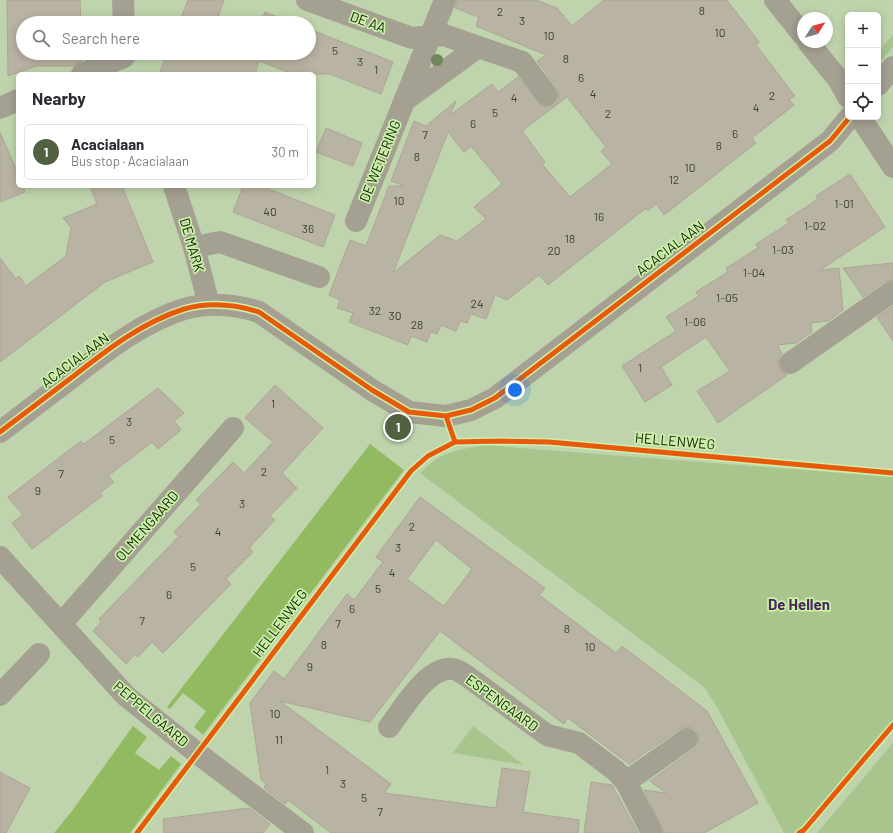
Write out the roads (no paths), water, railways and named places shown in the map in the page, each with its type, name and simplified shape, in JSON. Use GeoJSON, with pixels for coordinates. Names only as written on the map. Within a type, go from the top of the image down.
{"type":"FeatureCollection","features":[{"type":"Feature","properties":{"kind":"street"},"geometry":{"type":"LineString","coordinates":[[123,0],[124,16]]}},
{"type":"Feature","properties":{"kind":"street","name":"DE AA"},"geometry":{"type":"LineString","coordinates":[[307,0],[412,38],[431,36]]}},
{"type":"Feature","properties":{"kind":"street","name":"DE WETERING"},"geometry":{"type":"LineString","coordinates":[[356,221],[445,0]]}},
{"type":"Feature","properties":{"kind":"street"},"geometry":{"type":"LineString","coordinates":[[775,0],[797,28]]}},
{"type":"Feature","properties":{"kind":"street"},"geometry":{"type":"LineString","coordinates":[[431,36],[444,35],[522,62],[547,95]]}},
{"type":"Feature","properties":{"kind":"street"},"geometry":{"type":"LineString","coordinates":[[405,100],[478,47]]}},
{"type":"Feature","properties":{"kind":"street"},"geometry":{"type":"LineString","coordinates":[[813,48],[838,79],[845,92]]}},
{"type":"Feature","properties":{"kind":"street"},"geometry":{"type":"LineString","coordinates":[[89,72],[126,61]]}},
{"type":"Feature","properties":{"kind":"street"},"geometry":{"type":"LineString","coordinates":[[879,84],[893,67]]}},
{"type":"Feature","properties":{"kind":"street"},"geometry":{"type":"LineString","coordinates":[[0,108],[16,101]]}},
{"type":"Feature","properties":{"kind":"street","name":"ACACIALAAN"},"geometry":{"type":"LineString","coordinates":[[0,432],[123,339],[155,321],[184,309],[208,305],[238,305],[259,312],[372,390],[409,412],[446,416],[471,410],[495,398],[830,141],[848,120]]}},
{"type":"Feature","properties":{"kind":"street"},"geometry":{"type":"LineString","coordinates":[[862,120],[893,167]]}},
{"type":"Feature","properties":{"kind":"street","name":"DE MARK"},"geometry":{"type":"LineString","coordinates":[[175,188],[194,247],[208,305]]}},
{"type":"Feature","properties":{"kind":"street"},"geometry":{"type":"LineString","coordinates":[[194,247],[220,242],[319,277]]}},
{"type":"Feature","properties":{"kind":"street"},"geometry":{"type":"LineString","coordinates":[[790,363],[893,291]]}},
{"type":"Feature","properties":{"kind":"street","name":"OLMENGAARD"},"geometry":{"type":"LineString","coordinates":[[61,624],[233,428]]}},
{"type":"Feature","properties":{"kind":"street","name":"PEPPELGAARD"},"geometry":{"type":"LineString","coordinates":[[0,557],[126,696],[197,753],[304,833]]}},
{"type":"Feature","properties":{"kind":"street"},"geometry":{"type":"LineString","coordinates":[[0,695],[39,654]]}},
{"type":"Feature","properties":{"kind":"street","name":"ESPENGAARD"},"geometry":{"type":"LineString","coordinates":[[389,727],[423,682],[441,670],[454,668],[546,735],[579,743],[616,771],[626,782],[652,833]]}},
{"type":"Feature","properties":{"kind":"street"},"geometry":{"type":"LineString","coordinates":[[626,782],[687,739]]}},
{"type":"Feature","properties":{"kind":"place","name":"Acacialaan"},"geometry":{"type":"Point","coordinates":[398,427]}},
{"type":"Feature","properties":{"kind":"district","name":"De Hellen"},"geometry":{"type":"Point","coordinates":[799,605]}}]}
